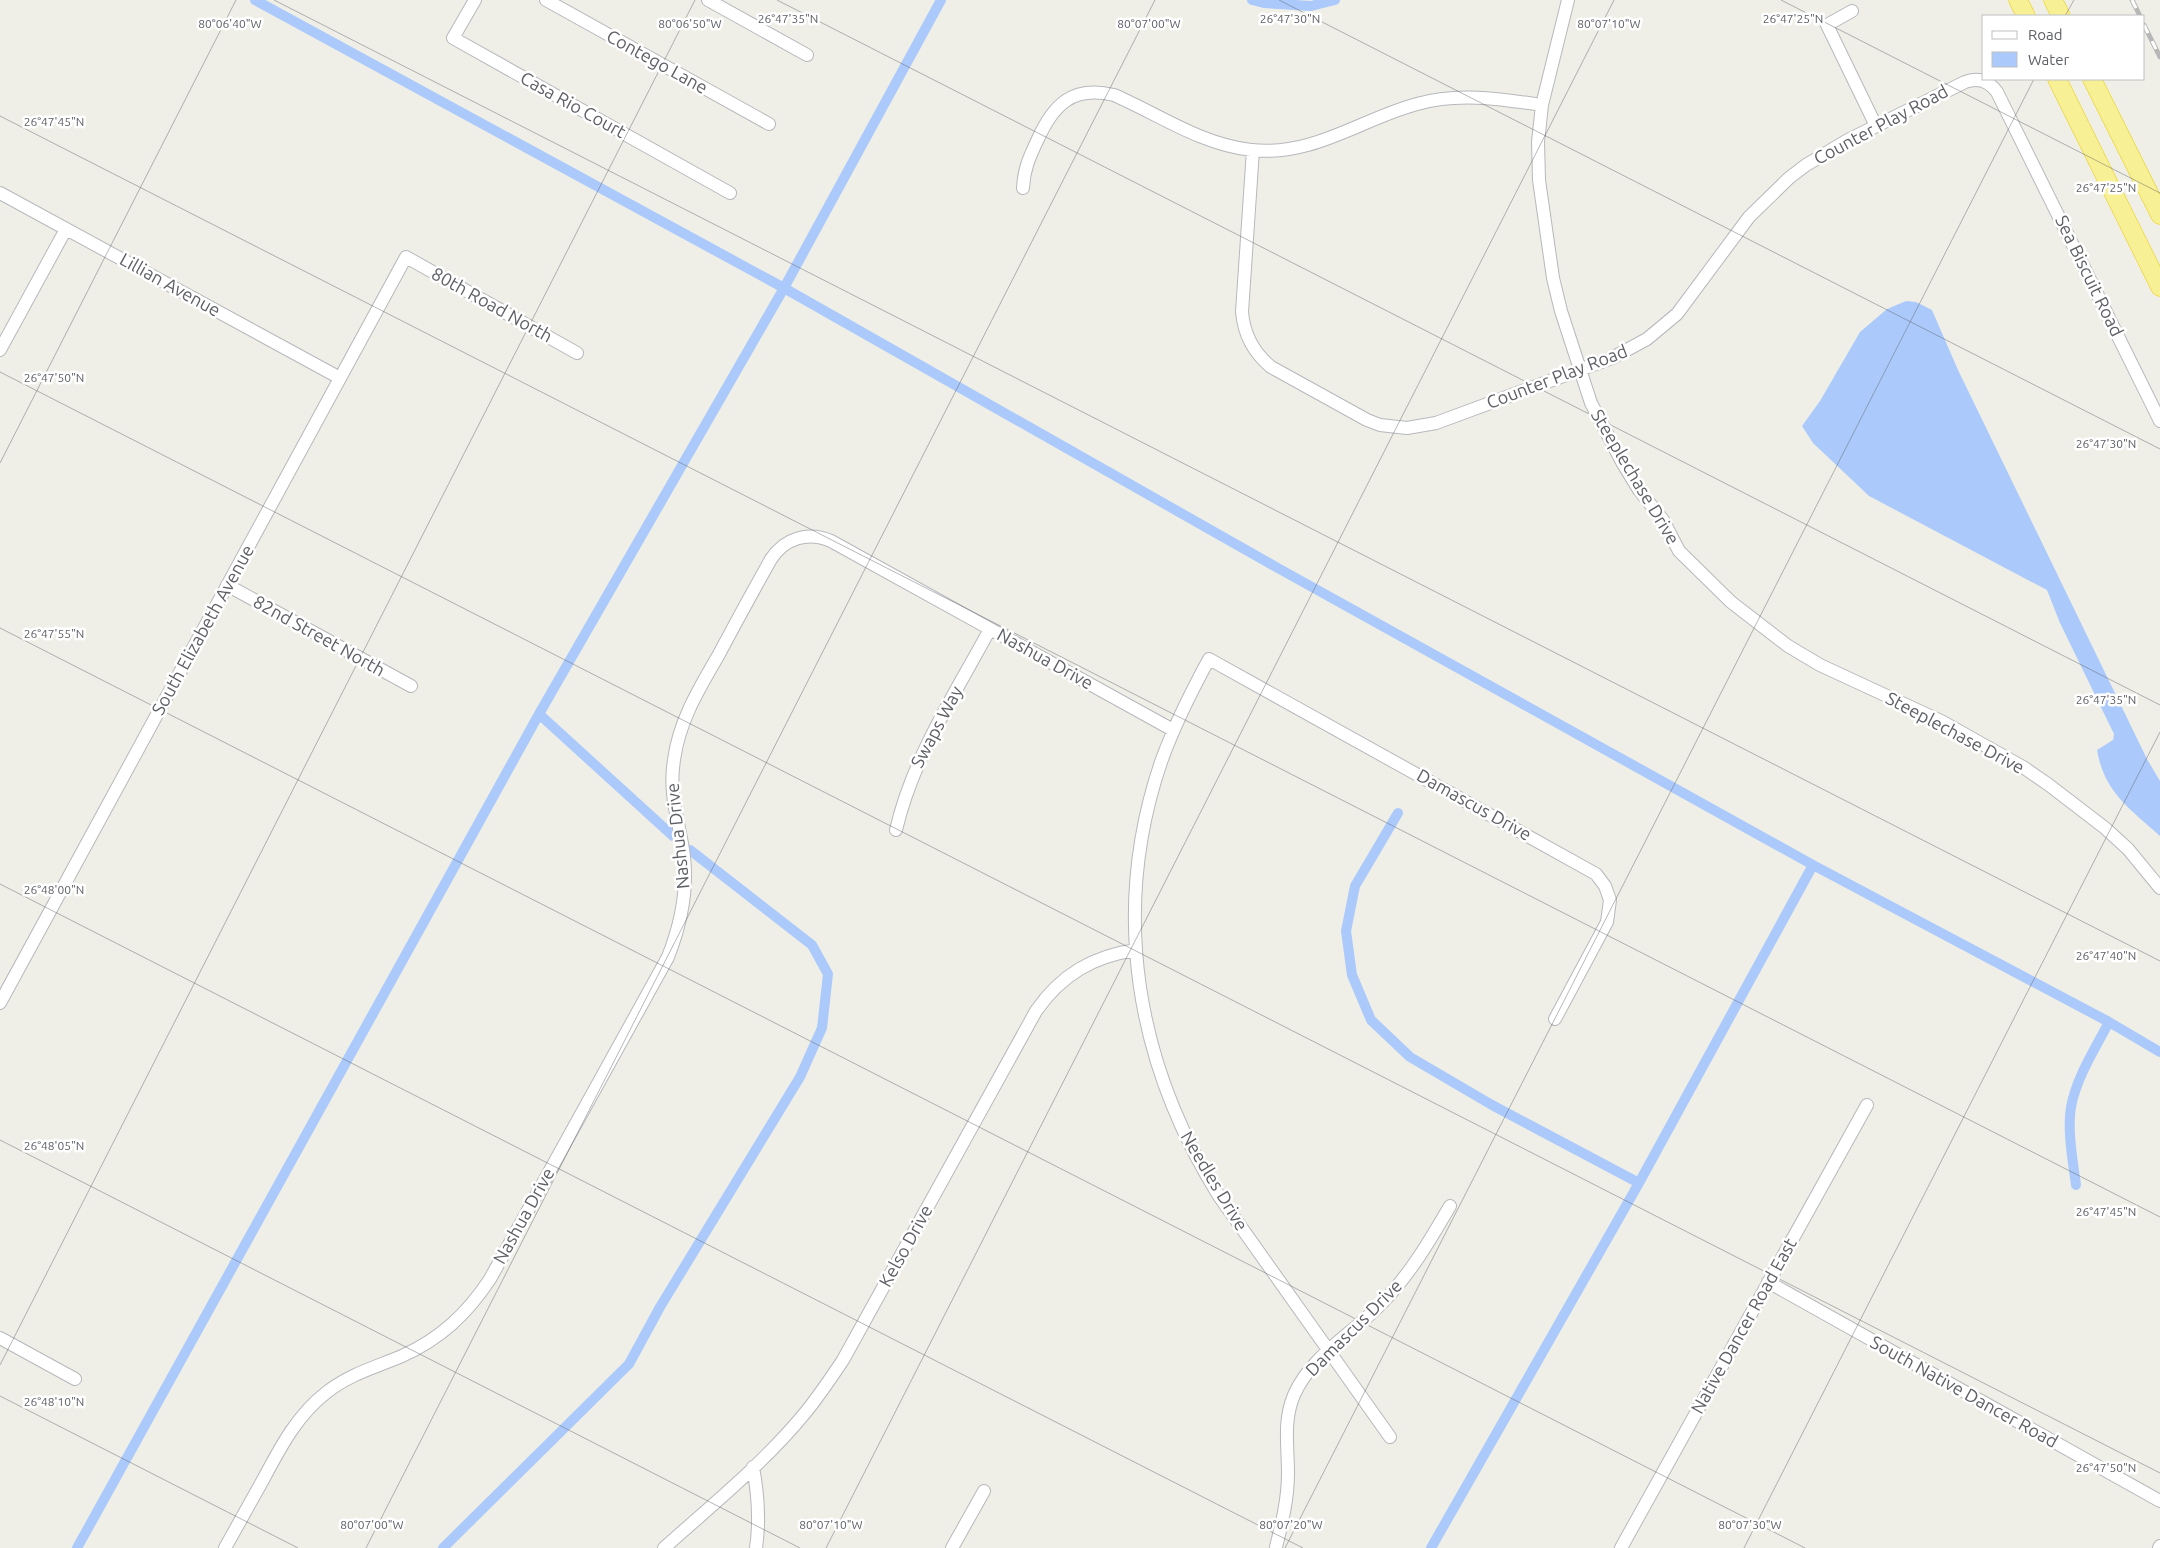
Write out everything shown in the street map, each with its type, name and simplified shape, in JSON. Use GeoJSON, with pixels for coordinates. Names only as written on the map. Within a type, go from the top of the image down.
{"type":"FeatureCollection","features":[{"type":"Feature","properties":{"kind":"highway"},"geometry":{"type":"LineString","coordinates":[[2018,0],[2026,15]]}},
{"type":"Feature","properties":{"kind":"highway"},"geometry":{"type":"LineString","coordinates":[[2053,0],[2060,15]]}},
{"type":"Feature","properties":{"kind":"highway"},"geometry":{"type":"LineString","coordinates":[[2057,80],[2160,287]]}},
{"type":"Feature","properties":{"kind":"highway"},"geometry":{"type":"LineString","coordinates":[[2092,80],[2160,215]]}},
{"type":"Feature","properties":{"kind":"street","name":"Casa Rio Court"},"geometry":{"type":"LineString","coordinates":[[475,0],[453,38],[730,192]]}},
{"type":"Feature","properties":{"kind":"street","name":"Contego Lane"},"geometry":{"type":"LineString","coordinates":[[546,0],[769,124]]}},
{"type":"Feature","properties":{"kind":"street"},"geometry":{"type":"LineString","coordinates":[[708,0],[807,55]]}},
{"type":"Feature","properties":{"kind":"street","name":"Steeplechase Drive"},"geometry":{"type":"LineString","coordinates":[[1568,0],[1542,105],[1538,142],[1539,180],[1549,252],[1561,312],[1591,402],[1639,490],[1663,520],[1679,551],[1731,602],[1759,625],[1820,665],[1943,722],[2024,767],[2105,828],[2128,849],[2160,888]]}},
{"type":"Feature","properties":{"kind":"street"},"geometry":{"type":"LineString","coordinates":[[1852,11],[1827,25],[1876,126]]}},
{"type":"Feature","properties":{"kind":"street","name":"Counter Play Road"},"geometry":{"type":"LineString","coordinates":[[1253,150],[1242,312],[1244,328],[1250,343],[1259,356],[1271,367],[1359,416],[1380,425],[1407,428],[1436,423],[1580,371],[1633,347],[1659,330],[1687,302],[1731,238],[1768,196],[1814,160],[1876,126],[1965,82],[1972,79],[1987,82]]}},
{"type":"Feature","properties":{"kind":"street","name":"Sea Biscuit Road"},"geometry":{"type":"LineString","coordinates":[[1987,82],[1998,92],[2160,421]]}},
{"type":"Feature","properties":{"kind":"street"},"geometry":{"type":"LineString","coordinates":[[1022,188],[1024,169],[1049,116],[1064,101],[1084,93],[1100,92],[1114,95],[1195,135],[1231,147],[1253,150],[1276,150],[1313,144],[1396,110],[1442,99],[1481,98],[1542,105]]}},
{"type":"Feature","properties":{"kind":"street","name":"Lillian Avenue"},"geometry":{"type":"LineString","coordinates":[[0,193],[340,378]]}},
{"type":"Feature","properties":{"kind":"street"},"geometry":{"type":"LineString","coordinates":[[0,350],[66,229]]}},
{"type":"Feature","properties":{"kind":"street","name":"South Elizabeth Avenue"},"geometry":{"type":"LineString","coordinates":[[0,1003],[406,257]]}},
{"type":"Feature","properties":{"kind":"street","name":"80th Road North"},"geometry":{"type":"LineString","coordinates":[[406,257],[577,353]]}},
{"type":"Feature","properties":{"kind":"street","name":"Nashua Drive"},"geometry":{"type":"LineString","coordinates":[[225,1548],[286,1438],[309,1408],[344,1380],[364,1369],[421,1347],[452,1326],[477,1298],[505,1251],[668,956],[676,936],[686,879],[684,857],[672,797],[673,767],[678,740],[691,704],[775,553],[786,543],[800,537],[824,538],[1174,730]]}},
{"type":"Feature","properties":{"kind":"street","name":"82nd Street North"},"geometry":{"type":"LineString","coordinates":[[227,586],[411,686]]}},
{"type":"Feature","properties":{"kind":"street","name":"Swaps Way"},"geometry":{"type":"LineString","coordinates":[[896,830],[910,780],[921,755],[990,629]]}},
{"type":"Feature","properties":{"kind":"street","name":"Needles Drive"},"geometry":{"type":"LineString","coordinates":[[1209,659],[1174,730],[1152,795],[1142,838],[1136,887],[1136,950],[1143,1009],[1150,1042],[1160,1075],[1185,1138],[1219,1196],[1390,1437]]}},
{"type":"Feature","properties":{"kind":"street","name":"Damascus Drive"},"geometry":{"type":"LineString","coordinates":[[1209,659],[1596,874],[1605,886],[1610,900],[1610,915],[1605,929],[1555,1019]]}},
{"type":"Feature","properties":{"kind":"street","name":"Kelso Drive"},"geometry":{"type":"LineString","coordinates":[[664,1548],[784,1437],[805,1413],[842,1360],[1036,1011],[1046,997],[1059,983],[1087,964],[1119,953],[1136,950]]}},
{"type":"Feature","properties":{"kind":"street","name":"Native Dancer Road East"},"geometry":{"type":"LineString","coordinates":[[1626,1546],[1768,1282],[1867,1105]]}},
{"type":"Feature","properties":{"kind":"street","name":"Damascus Drive"},"geometry":{"type":"LineString","coordinates":[[1276,1548],[1287,1496],[1286,1440],[1289,1408],[1302,1380],[1312,1367],[1358,1326],[1395,1288],[1430,1240],[1450,1206]]}},
{"type":"Feature","properties":{"kind":"street","name":"South Native Dancer Road"},"geometry":{"type":"LineString","coordinates":[[1768,1282],[2160,1501]]}},
{"type":"Feature","properties":{"kind":"street"},"geometry":{"type":"LineString","coordinates":[[0,1338],[75,1379]]}},
{"type":"Feature","properties":{"kind":"street"},"geometry":{"type":"LineString","coordinates":[[753,1467],[757,1491],[758,1518],[756,1548]]}},
{"type":"Feature","properties":{"kind":"street"},"geometry":{"type":"LineString","coordinates":[[952,1548],[984,1491]]}},
{"type":"Feature","properties":{"kind":"water"},"geometry":{"type":"Polygon","coordinates":[[[1906,301],[1916,302],[1932,310],[1958,370],[2147,759],[2160,781],[2160,836],[2120,799],[2112,789],[2100,765],[2097,750],[2113,740],[2114,734],[2060,623],[2047,590],[1869,496],[1813,443],[1802,426],[1820,401],[1860,332],[1887,309],[1906,301]]]}},
{"type":"Feature","properties":{"kind":"waterway"},"geometry":{"type":"LineString","coordinates":[[255,0],[784,288],[1276,567],[1813,865],[2109,1022],[2160,1052]]}},
{"type":"Feature","properties":{"kind":"waterway"},"geometry":{"type":"LineString","coordinates":[[77,1548],[539,714],[784,288],[941,0]]}},
{"type":"Feature","properties":{"kind":"waterway"},"geometry":{"type":"LineString","coordinates":[[1252,0],[1264,3],[1311,6],[1335,0]]}},
{"type":"Feature","properties":{"kind":"waterway"},"geometry":{"type":"LineString","coordinates":[[539,714],[673,836]]}},
{"type":"Feature","properties":{"kind":"waterway"},"geometry":{"type":"LineString","coordinates":[[1398,813],[1355,886],[1346,931],[1352,975],[1371,1020],[1410,1057],[1492,1105],[1639,1183]]}},
{"type":"Feature","properties":{"kind":"waterway"},"geometry":{"type":"LineString","coordinates":[[443,1548],[629,1364],[660,1307],[800,1077],[822,1028],[828,974],[812,945],[690,850]]}},
{"type":"Feature","properties":{"kind":"waterway"},"geometry":{"type":"LineString","coordinates":[[1431,1548],[1639,1183],[1813,865]]}},
{"type":"Feature","properties":{"kind":"waterway"},"geometry":{"type":"LineString","coordinates":[[2076,1185],[2070,1136],[2071,1107],[2077,1084],[2109,1022]]}},
{"type":"Feature","properties":{"kind":"railway"},"geometry":{"type":"LineString","coordinates":[[2132,0],[2140,15]]}},
{"type":"Feature","properties":{"kind":"railway"},"geometry":{"type":"LineString","coordinates":[[2145,27],[2160,57]]}}]}
